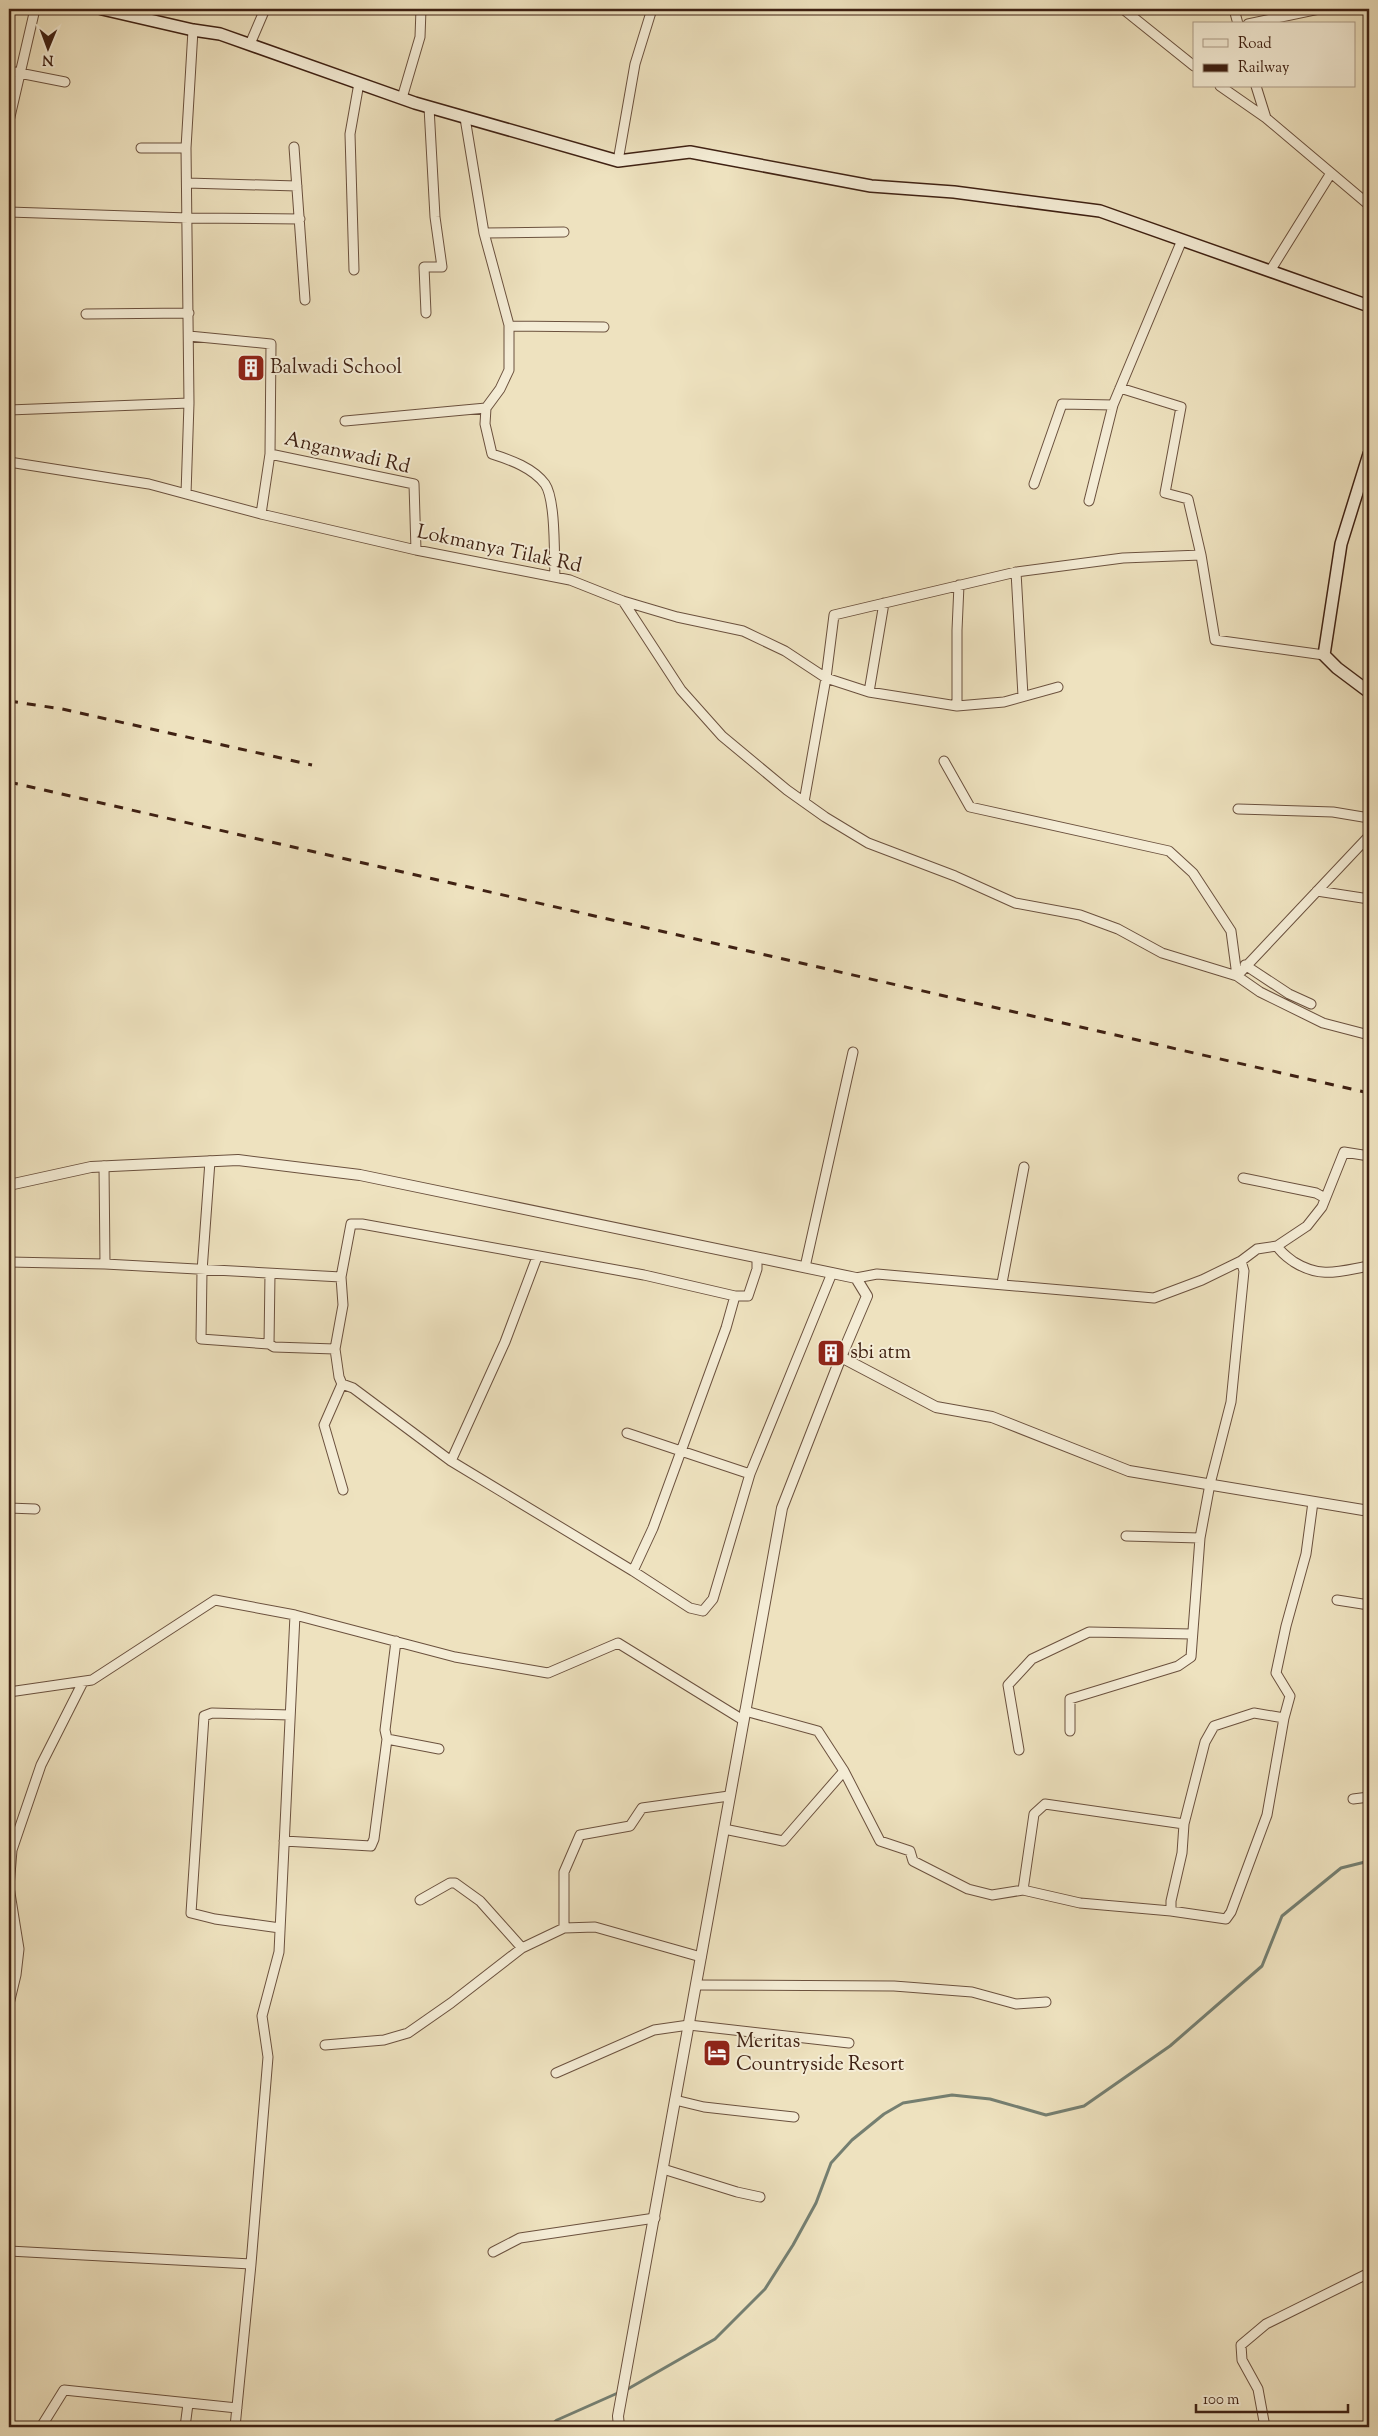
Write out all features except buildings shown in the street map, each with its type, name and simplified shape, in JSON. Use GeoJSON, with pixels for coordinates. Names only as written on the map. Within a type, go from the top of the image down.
{"type":"FeatureCollection","features":[{"type":"Feature","properties":{"kind":"main road"},"geometry":{"type":"LineString","coordinates":[[102,9],[220,34],[429,107],[618,161],[690,152],[872,186],[954,192],[1100,211],[1369,306]]}},
{"type":"Feature","properties":{"kind":"main road"},"geometry":{"type":"LineString","coordinates":[[1369,454],[1342,544],[1324,655],[1337,668],[1369,692]]}},
{"type":"Feature","properties":{"kind":"street"},"geometry":{"type":"LineString","coordinates":[[9,121],[36,9]]}},
{"type":"Feature","properties":{"kind":"street"},"geometry":{"type":"LineString","coordinates":[[250,44],[265,9]]}},
{"type":"Feature","properties":{"kind":"street"},"geometry":{"type":"LineString","coordinates":[[402,98],[420,37],[421,9]]}},
{"type":"Feature","properties":{"kind":"street"},"geometry":{"type":"LineString","coordinates":[[618,161],[635,64],[652,9]]}},
{"type":"Feature","properties":{"kind":"street"},"geometry":{"type":"LineString","coordinates":[[1122,9],[1193,65]]}},
{"type":"Feature","properties":{"kind":"street"},"geometry":{"type":"LineString","coordinates":[[1234,9],[1237,22]]}},
{"type":"Feature","properties":{"kind":"street"},"geometry":{"type":"LineString","coordinates":[[1255,22],[1300,10],[1319,9]]}},
{"type":"Feature","properties":{"kind":"street"},"geometry":{"type":"LineString","coordinates":[[186,494],[189,336],[186,148],[194,30]]}},
{"type":"Feature","properties":{"kind":"street"},"geometry":{"type":"LineString","coordinates":[[9,71],[65,82]]}},
{"type":"Feature","properties":{"kind":"street"},"geometry":{"type":"LineString","coordinates":[[354,270],[350,134],[359,83]]}},
{"type":"Feature","properties":{"kind":"street"},"geometry":{"type":"LineString","coordinates":[[1223,88],[1266,118],[1369,205]]}},
{"type":"Feature","properties":{"kind":"street"},"geometry":{"type":"LineString","coordinates":[[1257,88],[1266,118]]}},
{"type":"Feature","properties":{"kind":"street"},"geometry":{"type":"LineString","coordinates":[[426,314],[424,268],[442,267],[435,217],[429,107]]}},
{"type":"Feature","properties":{"kind":"street"},"geometry":{"type":"LineString","coordinates":[[466,118],[484,233],[509,326],[509,370],[500,389],[486,408],[485,424],[492,454],[517,462],[545,484],[549,492],[553,518],[555,577]]}},
{"type":"Feature","properties":{"kind":"street"},"geometry":{"type":"LineString","coordinates":[[294,147],[305,300]]}},
{"type":"Feature","properties":{"kind":"street"},"geometry":{"type":"LineString","coordinates":[[141,148],[186,148]]}},
{"type":"Feature","properties":{"kind":"street"},"geometry":{"type":"LineString","coordinates":[[1270,271],[1331,173]]}},
{"type":"Feature","properties":{"kind":"street"},"geometry":{"type":"LineString","coordinates":[[187,183],[297,186]]}},
{"type":"Feature","properties":{"kind":"street"},"geometry":{"type":"LineString","coordinates":[[9,212],[188,218],[300,219]]}},
{"type":"Feature","properties":{"kind":"street"},"geometry":{"type":"LineString","coordinates":[[484,233],[564,232]]}},
{"type":"Feature","properties":{"kind":"street"},"geometry":{"type":"LineString","coordinates":[[1089,501],[1113,405],[1182,240]]}},
{"type":"Feature","properties":{"kind":"street"},"geometry":{"type":"LineString","coordinates":[[86,314],[188,313]]}},
{"type":"Feature","properties":{"kind":"street"},"geometry":{"type":"LineString","coordinates":[[509,326],[604,327]]}},
{"type":"Feature","properties":{"kind":"street","name":"Anganwadi Rd"},"geometry":{"type":"LineString","coordinates":[[189,336],[271,344],[270,454],[261,514]]}},
{"type":"Feature","properties":{"kind":"street"},"geometry":{"type":"LineString","coordinates":[[1120,388],[1181,408],[1165,493],[1188,499],[1201,554],[1215,640],[1324,655]]}},
{"type":"Feature","properties":{"kind":"street"},"geometry":{"type":"LineString","coordinates":[[9,410],[189,403]]}},
{"type":"Feature","properties":{"kind":"street"},"geometry":{"type":"LineString","coordinates":[[1034,484],[1062,404],[1113,405]]}},
{"type":"Feature","properties":{"kind":"street"},"geometry":{"type":"LineString","coordinates":[[345,421],[486,408]]}},
{"type":"Feature","properties":{"kind":"street","name":"Anganwadi Rd"},"geometry":{"type":"LineString","coordinates":[[270,454],[414,484],[416,550]]}},
{"type":"Feature","properties":{"kind":"street","name":"Lokmanya Tilak Rd"},"geometry":{"type":"LineString","coordinates":[[9,462],[149,484],[261,514],[416,550],[570,580],[623,601],[677,618],[743,631],[785,651],[826,678],[869,692],[957,706],[1004,702],[1058,687]]}},
{"type":"Feature","properties":{"kind":"street"},"geometry":{"type":"LineString","coordinates":[[804,802],[826,678],[834,615],[1016,572],[1124,558],[1201,554]]}},
{"type":"Feature","properties":{"kind":"street"},"geometry":{"type":"LineString","coordinates":[[1016,572],[1023,696]]}},
{"type":"Feature","properties":{"kind":"street"},"geometry":{"type":"LineString","coordinates":[[957,706],[956,630],[959,585]]}},
{"type":"Feature","properties":{"kind":"street"},"geometry":{"type":"LineString","coordinates":[[623,601],[681,690],[722,736],[804,802],[868,843],[955,876],[1014,903],[1080,915],[1118,928],[1162,953],[1237,976],[1260,992],[1323,1023],[1369,1035]]}},
{"type":"Feature","properties":{"kind":"street"},"geometry":{"type":"LineString","coordinates":[[869,692],[884,603]]}},
{"type":"Feature","properties":{"kind":"street"},"geometry":{"type":"LineString","coordinates":[[944,761],[970,807],[1169,851],[1193,873],[1232,930],[1237,976]]}},
{"type":"Feature","properties":{"kind":"street"},"geometry":{"type":"LineString","coordinates":[[1238,809],[1333,812],[1369,818]]}},
{"type":"Feature","properties":{"kind":"street"},"geometry":{"type":"LineString","coordinates":[[1237,976],[1369,836]]}},
{"type":"Feature","properties":{"kind":"street"},"geometry":{"type":"LineString","coordinates":[[1317,892],[1369,899]]}},
{"type":"Feature","properties":{"kind":"street"},"geometry":{"type":"LineString","coordinates":[[1246,965],[1289,994],[1311,1004]]}},
{"type":"Feature","properties":{"kind":"street"},"geometry":{"type":"LineString","coordinates":[[805,1268],[853,1052]]}},
{"type":"Feature","properties":{"kind":"street"},"geometry":{"type":"LineString","coordinates":[[9,1185],[91,1166],[238,1160],[360,1175],[856,1278],[877,1274],[1002,1283],[1047,1290],[1154,1298],[1202,1280],[1241,1261],[1257,1249],[1277,1246],[1307,1226],[1322,1207],[1344,1152],[1369,1156]]}},
{"type":"Feature","properties":{"kind":"street"},"geometry":{"type":"LineString","coordinates":[[210,1161],[202,1271],[201,1339],[269,1344],[274,1347],[335,1348]]}},
{"type":"Feature","properties":{"kind":"street"},"geometry":{"type":"LineString","coordinates":[[104,1166],[104,1264]]}},
{"type":"Feature","properties":{"kind":"street"},"geometry":{"type":"LineString","coordinates":[[1002,1283],[1024,1167]]}},
{"type":"Feature","properties":{"kind":"street"},"geometry":{"type":"LineString","coordinates":[[1243,1178],[1316,1193],[1325,1198]]}},
{"type":"Feature","properties":{"kind":"street"},"geometry":{"type":"LineString","coordinates":[[757,1258],[757,1269],[748,1296],[735,1296],[644,1275],[362,1224],[351,1224],[341,1277],[343,1305],[335,1348],[339,1377],[342,1384],[353,1388],[451,1462],[633,1570],[690,1608],[703,1611],[713,1599],[750,1474],[832,1273]]}},
{"type":"Feature","properties":{"kind":"street"},"geometry":{"type":"LineString","coordinates":[[1277,1246],[1282,1254],[1307,1270],[1325,1274],[1369,1266]]}},
{"type":"Feature","properties":{"kind":"street"},"geometry":{"type":"LineString","coordinates":[[451,1462],[505,1342],[537,1257]]}},
{"type":"Feature","properties":{"kind":"street"},"geometry":{"type":"LineString","coordinates":[[1070,1731],[1070,1699],[1178,1666],[1191,1657],[1200,1538],[1210,1484],[1231,1402],[1244,1271],[1241,1261]]}},
{"type":"Feature","properties":{"kind":"street"},"geometry":{"type":"LineString","coordinates":[[9,1262],[104,1264],[202,1271],[341,1277]]}},
{"type":"Feature","properties":{"kind":"street"},"geometry":{"type":"LineString","coordinates":[[269,1344],[270,1274]]}},
{"type":"Feature","properties":{"kind":"street"},"geometry":{"type":"LineString","coordinates":[[619,2427],[618,2416],[630,2359],[729,1796],[782,1508],[867,1296],[856,1278]]}},
{"type":"Feature","properties":{"kind":"street"},"geometry":{"type":"LineString","coordinates":[[633,1570],[653,1528],[679,1451],[711,1371],[735,1296]]}},
{"type":"Feature","properties":{"kind":"street"},"geometry":{"type":"LineString","coordinates":[[841,1357],[936,1408],[992,1417],[1129,1471],[1369,1511]]}},
{"type":"Feature","properties":{"kind":"street"},"geometry":{"type":"LineString","coordinates":[[342,1384],[324,1425],[343,1490]]}},
{"type":"Feature","properties":{"kind":"street"},"geometry":{"type":"LineString","coordinates":[[627,1433],[750,1474]]}},
{"type":"Feature","properties":{"kind":"street"},"geometry":{"type":"LineString","coordinates":[[9,1692],[92,1680],[215,1600],[295,1615],[454,1657],[548,1673],[618,1643],[744,1715],[818,1731],[844,1771],[880,1840],[910,1851],[913,1861],[968,1889],[992,1895],[1023,1890],[1080,1903],[1171,1911],[1226,1919],[1231,1912],[1266,1815],[1284,1718],[1290,1696],[1276,1673],[1286,1626],[1306,1554],[1314,1502]]}},
{"type":"Feature","properties":{"kind":"street"},"geometry":{"type":"LineString","coordinates":[[9,1508],[35,1509]]}},
{"type":"Feature","properties":{"kind":"street"},"geometry":{"type":"LineString","coordinates":[[1126,1536],[1200,1538]]}},
{"type":"Feature","properties":{"kind":"street"},"geometry":{"type":"LineString","coordinates":[[1337,1600],[1369,1605]]}},
{"type":"Feature","properties":{"kind":"street"},"geometry":{"type":"LineString","coordinates":[[235,2427],[268,2057],[262,2016],[279,1952],[295,1615]]}},
{"type":"Feature","properties":{"kind":"street"},"geometry":{"type":"LineString","coordinates":[[1019,1750],[1008,1685],[1032,1659],[1089,1632],[1192,1634]]}},
{"type":"Feature","properties":{"kind":"street"},"geometry":{"type":"LineString","coordinates":[[284,1841],[371,1846],[374,1840],[387,1739],[385,1730],[396,1642]]}},
{"type":"Feature","properties":{"kind":"street"},"geometry":{"type":"LineString","coordinates":[[9,2004],[16,1975],[19,1949],[9,1887],[12,1850],[41,1765],[83,1682]]}},
{"type":"Feature","properties":{"kind":"street"},"geometry":{"type":"LineString","coordinates":[[280,1928],[215,1919],[192,1913],[204,1716],[212,1713],[290,1715]]}},
{"type":"Feature","properties":{"kind":"street"},"geometry":{"type":"LineString","coordinates":[[1171,1911],[1171,1901],[1182,1853],[1184,1824],[1205,1742],[1214,1726],[1254,1713],[1284,1718]]}},
{"type":"Feature","properties":{"kind":"street"},"geometry":{"type":"LineString","coordinates":[[387,1739],[439,1749]]}},
{"type":"Feature","properties":{"kind":"street"},"geometry":{"type":"LineString","coordinates":[[724,1828],[783,1841],[844,1771]]}},
{"type":"Feature","properties":{"kind":"street"},"geometry":{"type":"LineString","coordinates":[[564,1928],[564,1872],[580,1835],[630,1826],[642,1808],[729,1796]]}},
{"type":"Feature","properties":{"kind":"street"},"geometry":{"type":"LineString","coordinates":[[1353,1799],[1369,1797]]}},
{"type":"Feature","properties":{"kind":"street"},"geometry":{"type":"LineString","coordinates":[[1023,1890],[1034,1814],[1045,1804],[1184,1824]]}},
{"type":"Feature","properties":{"kind":"street"},"geometry":{"type":"LineString","coordinates":[[420,1900],[450,1883],[455,1883],[480,1901],[522,1948]]}},
{"type":"Feature","properties":{"kind":"street"},"geometry":{"type":"LineString","coordinates":[[325,2045],[384,2040],[408,2033],[451,2003],[522,1948],[564,1928],[595,1927],[701,1957]]}},
{"type":"Feature","properties":{"kind":"street"},"geometry":{"type":"LineString","coordinates":[[696,1985],[894,1986],[972,1992],[1016,2004],[1046,2002]]}},
{"type":"Feature","properties":{"kind":"street"},"geometry":{"type":"LineString","coordinates":[[556,2073],[623,2041],[654,2030],[689,2025],[849,2043]]}},
{"type":"Feature","properties":{"kind":"street"},"geometry":{"type":"LineString","coordinates":[[676,2100],[704,2107],[794,2117]]}},
{"type":"Feature","properties":{"kind":"street"},"geometry":{"type":"LineString","coordinates":[[663,2169],[737,2192],[760,2197]]}},
{"type":"Feature","properties":{"kind":"street"},"geometry":{"type":"LineString","coordinates":[[493,2252],[520,2238],[655,2218]]}},
{"type":"Feature","properties":{"kind":"street"},"geometry":{"type":"LineString","coordinates":[[9,2252],[251,2264]]}},
{"type":"Feature","properties":{"kind":"street"},"geometry":{"type":"LineString","coordinates":[[1265,2427],[1258,2389],[1242,2360],[1241,2344],[1266,2324],[1369,2272]]}},
{"type":"Feature","properties":{"kind":"street"},"geometry":{"type":"LineString","coordinates":[[41,2427],[64,2390],[237,2408]]}},
{"type":"Feature","properties":{"kind":"street"},"geometry":{"type":"LineString","coordinates":[[185,2427],[188,2404]]}},
{"type":"Feature","properties":{"kind":"waterway"},"geometry":{"type":"LineString","coordinates":[[626,2390],[715,2339],[765,2289],[793,2245],[816,2203],[831,2163],[852,2140],[884,2114],[903,2103],[952,2095],[990,2099],[1046,2115],[1084,2106],[1170,2046],[1262,1966],[1282,1916],[1341,1868],[1369,1861]]}},
{"type":"Feature","properties":{"kind":"waterway"},"geometry":{"type":"LineString","coordinates":[[549,2427],[557,2420],[620,2392]]}},
{"type":"Feature","properties":{"kind":"railway"},"geometry":{"type":"LineString","coordinates":[[9,701],[62,709],[312,765]]}},
{"type":"Feature","properties":{"kind":"railway"},"geometry":{"type":"LineString","coordinates":[[9,782],[1369,1093]]}},
{"type":"Feature","properties":{"kind":"place","name":"Balwadi School"},"geometry":{"type":"Point","coordinates":[251,368]}},
{"type":"Feature","properties":{"kind":"place","name":"sbi atm"},"geometry":{"type":"Point","coordinates":[831,1353]}},
{"type":"Feature","properties":{"kind":"place","name":"Meritas Countryside Resort"},"geometry":{"type":"Point","coordinates":[717,2053]}}]}
